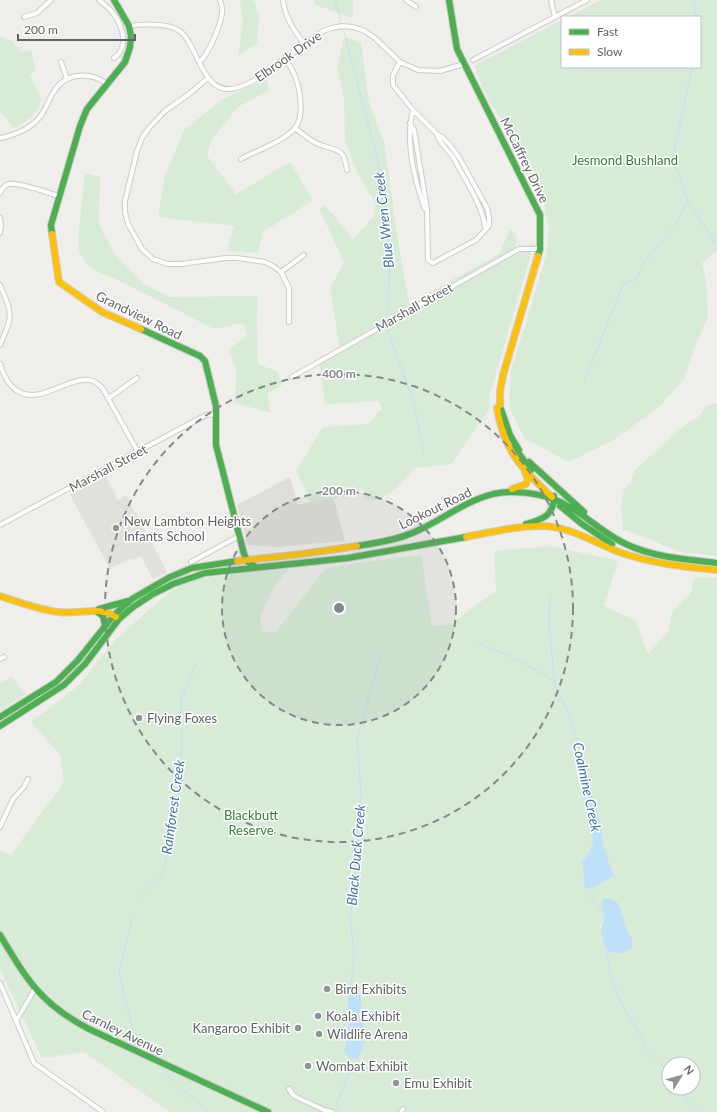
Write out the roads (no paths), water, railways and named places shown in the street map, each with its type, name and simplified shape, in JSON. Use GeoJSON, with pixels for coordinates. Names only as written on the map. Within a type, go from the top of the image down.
{"type":"FeatureCollection","features":[{"type":"Feature","properties":{"kind":"main road","name":"Grandview Road"},"geometry":{"type":"LineString","coordinates":[[114,0],[129,26],[131,42],[127,58],[84,114],[52,219],[51,227],[57,276],[60,282],[102,312],[203,358],[208,367],[216,406],[216,445],[239,536],[247,560]]}},
{"type":"Feature","properties":{"kind":"main road","name":"McCaffrey Drive"},"geometry":{"type":"LineString","coordinates":[[449,0],[456,43],[464,64],[540,215],[540,250],[503,375],[500,391],[500,405]]}},
{"type":"Feature","properties":{"kind":"main road"},"geometry":{"type":"LineString","coordinates":[[500,405],[497,408],[503,437],[510,452],[523,469],[554,500],[586,528],[639,558]]}},
{"type":"Feature","properties":{"kind":"main road"},"geometry":{"type":"LineString","coordinates":[[500,405],[505,428],[515,449],[525,463],[550,489],[554,500],[554,508],[548,515],[536,521],[503,530]]}},
{"type":"Feature","properties":{"kind":"main road"},"geometry":{"type":"LineString","coordinates":[[500,405],[510,435],[524,456],[604,528],[605,533]]}},
{"type":"Feature","properties":{"kind":"main road"},"geometry":{"type":"LineString","coordinates":[[508,492],[514,488],[526,484],[527,477],[523,469]]}},
{"type":"Feature","properties":{"kind":"main road","name":"Lookout Road"},"geometry":{"type":"LineString","coordinates":[[116,617],[132,599],[170,577],[188,570],[212,564],[382,542],[420,530],[482,498],[508,492],[535,493],[554,500],[576,511],[605,533],[622,543],[638,549],[682,559],[717,563]]}},
{"type":"Feature","properties":{"kind":"main road"},"geometry":{"type":"LineString","coordinates":[[535,493],[549,503],[551,508],[548,515]]}},
{"type":"Feature","properties":{"kind":"main road","name":"Lookout Road"},"geometry":{"type":"LineString","coordinates":[[116,617],[160,590],[182,580],[206,573],[348,558],[532,526],[558,528],[579,534],[619,552],[639,558],[692,568],[717,570]]}},
{"type":"Feature","properties":{"kind":"main road"},"geometry":{"type":"LineString","coordinates":[[247,560],[256,567]]}},
{"type":"Feature","properties":{"kind":"main road"},"geometry":{"type":"LineString","coordinates":[[0,596],[60,612],[78,613],[96,610],[108,611],[116,617]]}},
{"type":"Feature","properties":{"kind":"main road"},"geometry":{"type":"LineString","coordinates":[[96,610],[104,606],[116,605],[132,599]]}},
{"type":"Feature","properties":{"kind":"main road"},"geometry":{"type":"LineString","coordinates":[[96,610],[101,612],[103,615],[105,625]]}},
{"type":"Feature","properties":{"kind":"main road"},"geometry":{"type":"LineString","coordinates":[[0,717],[62,677],[78,660],[105,625],[116,617]]}},
{"type":"Feature","properties":{"kind":"main road"},"geometry":{"type":"LineString","coordinates":[[0,726],[64,685],[86,664],[116,617]]}},
{"type":"Feature","properties":{"kind":"main road","name":"Carnley Avenue"},"geometry":{"type":"LineString","coordinates":[[0,935],[21,970],[35,989],[54,1007],[76,1022],[268,1112]]}},
{"type":"Feature","properties":{"kind":"street"},"geometry":{"type":"LineString","coordinates":[[24,17],[37,13],[51,0]]}},
{"type":"Feature","properties":{"kind":"street"},"geometry":{"type":"LineString","coordinates":[[99,0],[113,12],[121,26],[123,41],[122,49],[114,58]]}},
{"type":"Feature","properties":{"kind":"street"},"geometry":{"type":"LineString","coordinates":[[199,62],[204,58],[218,28],[223,11],[220,0]]}},
{"type":"Feature","properties":{"kind":"street"},"geometry":{"type":"LineString","coordinates":[[283,0],[284,9],[288,20],[304,44]]}},
{"type":"Feature","properties":{"kind":"street"},"geometry":{"type":"LineString","coordinates":[[406,0],[416,7]]}},
{"type":"Feature","properties":{"kind":"street"},"geometry":{"type":"LineString","coordinates":[[551,0],[555,17]]}},
{"type":"Feature","properties":{"kind":"street"},"geometry":{"type":"LineString","coordinates":[[473,60],[587,0]]}},
{"type":"Feature","properties":{"kind":"street","name":"Elbrook Drive"},"geometry":{"type":"LineString","coordinates":[[129,26],[166,26],[179,30],[187,40],[208,78],[219,87],[227,89],[236,89],[262,75],[323,31],[342,26],[353,27],[370,34],[400,62],[418,70],[435,72],[464,64]]}},
{"type":"Feature","properties":{"kind":"street"},"geometry":{"type":"LineString","coordinates":[[241,159],[283,137],[295,128],[301,112],[300,90],[294,72],[285,59]]}},
{"type":"Feature","properties":{"kind":"street"},"geometry":{"type":"LineString","coordinates":[[61,62],[67,79]]}},
{"type":"Feature","properties":{"kind":"street"},"geometry":{"type":"LineString","coordinates":[[400,62],[393,75],[393,82],[396,89],[413,110],[450,145],[460,159],[487,208],[489,217],[489,226],[476,240],[433,263],[428,260],[428,217],[414,130],[410,123]]}},
{"type":"Feature","properties":{"kind":"street"},"geometry":{"type":"LineString","coordinates":[[0,138],[18,133],[35,122],[56,89],[67,79],[87,76],[94,77],[107,84]]}},
{"type":"Feature","properties":{"kind":"street"},"geometry":{"type":"LineString","coordinates":[[208,78],[165,111],[142,138],[137,151],[125,201],[125,212],[128,224],[142,249],[153,258],[167,264],[181,264],[226,258],[265,262],[281,272],[289,288],[290,322]]}},
{"type":"Feature","properties":{"kind":"street"},"geometry":{"type":"LineString","coordinates":[[413,110],[410,123],[411,156],[420,198],[428,217]]}},
{"type":"Feature","properties":{"kind":"street"},"geometry":{"type":"LineString","coordinates":[[295,128],[316,143],[340,151],[345,157],[348,170]]}},
{"type":"Feature","properties":{"kind":"street"},"geometry":{"type":"LineString","coordinates":[[437,134],[438,138],[451,153],[479,206],[484,217],[485,230]]}},
{"type":"Feature","properties":{"kind":"street"},"geometry":{"type":"LineString","coordinates":[[0,193],[3,187],[11,184],[59,196]]}},
{"type":"Feature","properties":{"kind":"street"},"geometry":{"type":"LineString","coordinates":[[0,218],[0,233]]}},
{"type":"Feature","properties":{"kind":"street","name":"Marshall Street"},"geometry":{"type":"LineString","coordinates":[[292,376],[518,249],[540,250]]}},
{"type":"Feature","properties":{"kind":"street"},"geometry":{"type":"LineString","coordinates":[[281,272],[304,254]]}},
{"type":"Feature","properties":{"kind":"street"},"geometry":{"type":"LineString","coordinates":[[0,285],[8,302],[11,316],[8,328],[0,345]]}},
{"type":"Feature","properties":{"kind":"street"},"geometry":{"type":"LineString","coordinates":[[0,364],[10,384],[24,394],[37,395],[85,380],[96,382],[104,388],[138,452]]}},
{"type":"Feature","properties":{"kind":"street"},"geometry":{"type":"LineString","coordinates":[[109,398],[137,378]]}},
{"type":"Feature","properties":{"kind":"street","name":"Marshall Street"},"geometry":{"type":"LineString","coordinates":[[0,525],[206,415],[216,414]]}},
{"type":"Feature","properties":{"kind":"street"},"geometry":{"type":"LineString","coordinates":[[191,562],[239,536]]}},
{"type":"Feature","properties":{"kind":"street"},"geometry":{"type":"LineString","coordinates":[[0,828],[13,799],[24,787],[28,778]]}},
{"type":"Feature","properties":{"kind":"street"},"geometry":{"type":"LineString","coordinates":[[0,982],[34,1063],[103,1112]]}},
{"type":"Feature","properties":{"kind":"street"},"geometry":{"type":"LineString","coordinates":[[16,1021],[35,989]]}},
{"type":"Feature","properties":{"kind":"street"},"geometry":{"type":"LineString","coordinates":[[289,1089],[294,1096],[324,1110],[332,1112]]}},
{"type":"Feature","properties":{"kind":"water"},"geometry":{"type":"Polygon","coordinates":[[[585,772],[586,781],[595,803],[602,829],[603,845],[614,876],[598,885],[585,889],[582,862],[593,843],[590,818],[582,792],[585,772]]]}},
{"type":"Feature","properties":{"kind":"water"},"geometry":{"type":"Polygon","coordinates":[[[604,898],[614,900],[619,904],[626,928],[632,939],[632,948],[623,953],[609,952],[605,945],[601,931],[604,917],[602,902],[604,898]]]}},
{"type":"Feature","properties":{"kind":"water"},"geometry":{"type":"Polygon","coordinates":[[[351,985],[359,990],[362,1003],[359,1015],[364,1026],[362,1050],[357,1058],[352,1059],[344,1051],[346,1046],[345,1036],[351,1014],[347,1009],[349,1003],[347,995],[351,985]]]}},
{"type":"Feature","properties":{"kind":"waterway","name":"Blue Wren Creek"},"geometry":{"type":"LineString","coordinates":[[335,0],[341,21]]}},
{"type":"Feature","properties":{"kind":"waterway"},"geometry":{"type":"LineString","coordinates":[[694,0],[695,16]]}},
{"type":"Feature","properties":{"kind":"waterway","name":"Blue Wren Creek"},"geometry":{"type":"LineString","coordinates":[[344,32],[378,161],[390,259],[387,321]]}},
{"type":"Feature","properties":{"kind":"waterway"},"geometry":{"type":"LineString","coordinates":[[692,68],[673,157],[688,202],[717,247]]}},
{"type":"Feature","properties":{"kind":"waterway"},"geometry":{"type":"LineString","coordinates":[[584,381],[623,285],[636,279],[645,261],[675,226],[688,202]]}},
{"type":"Feature","properties":{"kind":"waterway","name":"Blue Wren Creek"},"geometry":{"type":"LineString","coordinates":[[387,325],[387,329],[414,403],[424,454]]}},
{"type":"Feature","properties":{"kind":"waterway","name":"Coalmine Creek"},"geometry":{"type":"LineString","coordinates":[[550,595],[549,623],[555,686],[569,715],[581,752],[585,772]]}},
{"type":"Feature","properties":{"kind":"waterway"},"geometry":{"type":"LineString","coordinates":[[479,643],[522,662],[555,681]]}},
{"type":"Feature","properties":{"kind":"waterway","name":"Black Duck Creek"},"geometry":{"type":"LineString","coordinates":[[351,985],[354,952],[350,918],[355,886],[354,843],[361,794],[357,739],[381,654]]}},
{"type":"Feature","properties":{"kind":"waterway","name":"Rainforest Creek"},"geometry":{"type":"LineString","coordinates":[[136,902],[162,874],[171,840],[182,749],[181,699],[196,664]]}},
{"type":"Feature","properties":{"kind":"waterway","name":"Coalmine Creek"},"geometry":{"type":"LineString","coordinates":[[598,883],[589,895],[604,915]]}},
{"type":"Feature","properties":{"kind":"waterway","name":"Rainforest Creek"},"geometry":{"type":"LineString","coordinates":[[132,919],[119,973],[133,1031],[151,1053]]}},
{"type":"Feature","properties":{"kind":"waterway","name":"Coalmine Creek"},"geometry":{"type":"LineString","coordinates":[[605,942],[611,979],[623,1007],[643,1040],[647,1050],[661,1064]]}},
{"type":"Feature","properties":{"kind":"waterway","name":"Black Duck Creek"},"geometry":{"type":"LineString","coordinates":[[339,1112],[337,1103],[350,1066]]}},
{"type":"Feature","properties":{"kind":"waterway","name":"Rainforest Creek"},"geometry":{"type":"LineString","coordinates":[[162,1068],[171,1079],[209,1112]]}},
{"type":"Feature","properties":{"kind":"waterway","name":"Coalmine Creek"},"geometry":{"type":"LineString","coordinates":[[684,1096],[698,1112]]}},
{"type":"Feature","properties":{"kind":"place","name":"New Lambton Heights Infants School"},"geometry":{"type":"Point","coordinates":[116,528]}},
{"type":"Feature","properties":{"kind":"place","name":"Flying Foxes"},"geometry":{"type":"Point","coordinates":[139,718]}},
{"type":"Feature","properties":{"kind":"place","name":"Bird Exhibits"},"geometry":{"type":"Point","coordinates":[327,989]}},
{"type":"Feature","properties":{"kind":"place","name":"Koala Exhibit"},"geometry":{"type":"Point","coordinates":[318,1016]}},
{"type":"Feature","properties":{"kind":"place","name":"Kangaroo Exhibit"},"geometry":{"type":"Point","coordinates":[298,1028]}},
{"type":"Feature","properties":{"kind":"place","name":"Wildlife Arena"},"geometry":{"type":"Point","coordinates":[319,1034]}},
{"type":"Feature","properties":{"kind":"place","name":"Wombat Exhibit"},"geometry":{"type":"Point","coordinates":[308,1066]}},
{"type":"Feature","properties":{"kind":"place","name":"Emu Exhibit"},"geometry":{"type":"Point","coordinates":[396,1083]}},
{"type":"Feature","properties":{"kind":"park label","name":"Jesmond Bushland"},"geometry":{"type":"Point","coordinates":[625,160]}},
{"type":"Feature","properties":{"kind":"park label","name":"Blackbutt Reserve"},"geometry":{"type":"Point","coordinates":[251,822]}}]}
